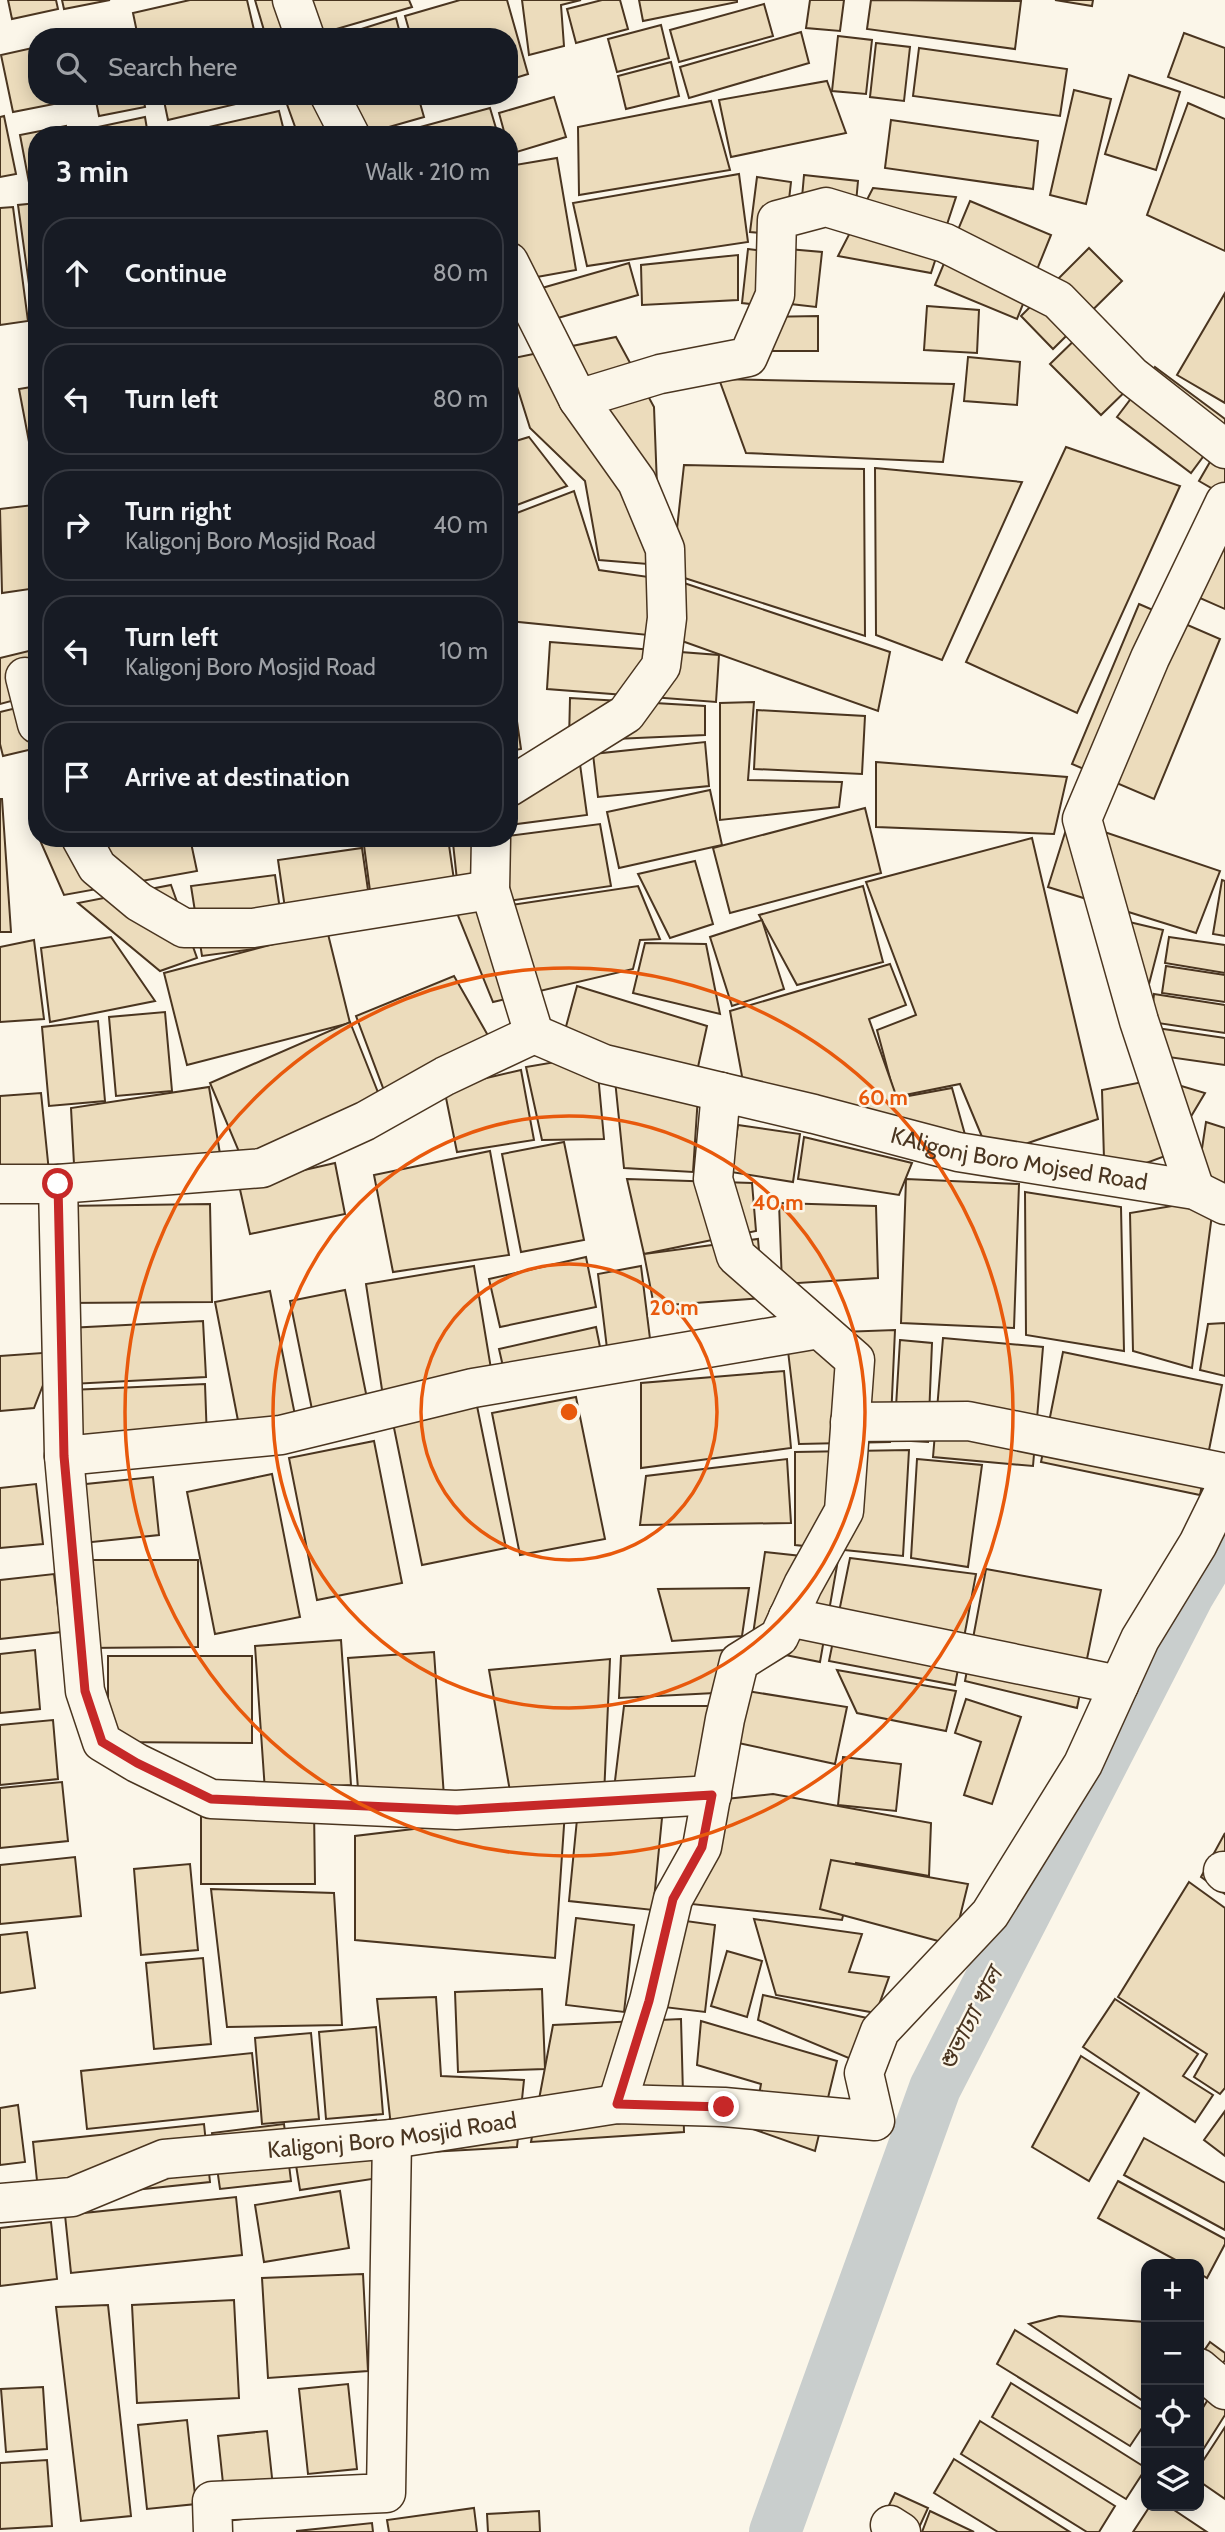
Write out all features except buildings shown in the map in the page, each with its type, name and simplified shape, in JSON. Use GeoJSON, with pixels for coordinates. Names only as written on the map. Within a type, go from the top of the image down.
{"type":"FeatureCollection","features":[{"type":"Feature","properties":{"kind":"street"},"geometry":{"type":"LineString","coordinates":[[292,0],[303,28]]}},
{"type":"Feature","properties":{"kind":"street"},"geometry":{"type":"LineString","coordinates":[[334,105],[345,126]]}},
{"type":"Feature","properties":{"kind":"street"},"geometry":{"type":"LineString","coordinates":[[578,399],[660,374],[748,357],[775,295],[777,220],[827,207],[945,243],[1058,300],[1132,376],[1225,449]]}},
{"type":"Feature","properties":{"kind":"street"},"geometry":{"type":"LineString","coordinates":[[518,280],[578,399],[636,482],[665,550],[667,618],[661,666],[626,713],[518,781]]}},
{"type":"Feature","properties":{"kind":"street"},"geometry":{"type":"LineString","coordinates":[[1210,1197],[1139,1021],[1082,819],[1150,658],[1225,502]]}},
{"type":"Feature","properties":{"kind":"street"},"geometry":{"type":"LineString","coordinates":[[25,677],[28,689]]}},
{"type":"Feature","properties":{"kind":"street"},"geometry":{"type":"LineString","coordinates":[[86,847],[97,867],[139,902],[184,928],[253,928],[490,890]]}},
{"type":"Feature","properties":{"kind":"street"},"geometry":{"type":"LineString","coordinates":[[0,1184],[58,1184],[262,1168],[365,1121],[446,1076],[534,1034],[490,890],[491,847]]}},
{"type":"Feature","properties":{"kind":"street","name":"KAligonj Boro Mojsed Road"},"geometry":{"type":"LineString","coordinates":[[534,1034],[604,1064],[838,1120],[958,1152],[1210,1197]]}},
{"type":"Feature","properties":{"kind":"street"},"geometry":{"type":"LineString","coordinates":[[617,2104],[649,2001],[673,1899],[702,1847],[725,1719],[739,1662],[779,1637],[844,1511],[855,1360],[736,1256],[713,1179],[721,1093]]}},
{"type":"Feature","properties":{"kind":"street"},"geometry":{"type":"LineString","coordinates":[[58,1184],[64,1456],[85,1691],[102,1742],[137,1763],[211,1799],[457,1810],[712,1795]]}},
{"type":"Feature","properties":{"kind":"street"},"geometry":{"type":"LineString","coordinates":[[64,1456],[281,1435],[473,1388],[819,1329]]}},
{"type":"Feature","properties":{"kind":"street"},"geometry":{"type":"LineString","coordinates":[[850,1422],[968,1421],[1225,1473]]}},
{"type":"Feature","properties":{"kind":"street"},"geometry":{"type":"LineString","coordinates":[[788,1617],[1119,1685],[1140,1639],[1198,1544],[1225,1489]]}},
{"type":"Feature","properties":{"kind":"street","name":"Kaligonj Boro Mosjid Road"},"geometry":{"type":"LineString","coordinates":[[0,2203],[72,2197],[164,2159],[392,2139],[617,2104],[724,2107],[876,2120],[864,2073],[880,2031],[990,1914],[1083,1764],[1119,1685]]}},
{"type":"Feature","properties":{"kind":"street"},"geometry":{"type":"LineString","coordinates":[[213,2532],[212,2501],[386,2493],[392,2139]]}},
{"type":"Feature","properties":{"kind":"street"},"geometry":{"type":"LineString","coordinates":[[1204,2372],[1225,2390]]}},
{"type":"Feature","properties":{"kind":"waterway","name":"শুভাঢ্যা খাল"},"geometry":{"type":"LineString","coordinates":[[775,2532],[935,2088],[1189,1593],[1225,1533]]}},
{"type":"Feature","properties":{"kind":"route"},"geometry":{"type":"LineString","coordinates":[[58,1184],[64,1456],[85,1691],[102,1742],[137,1763],[211,1799],[457,1810],[712,1795],[702,1847],[673,1899],[649,2001],[617,2104],[724,2107]]}}]}
